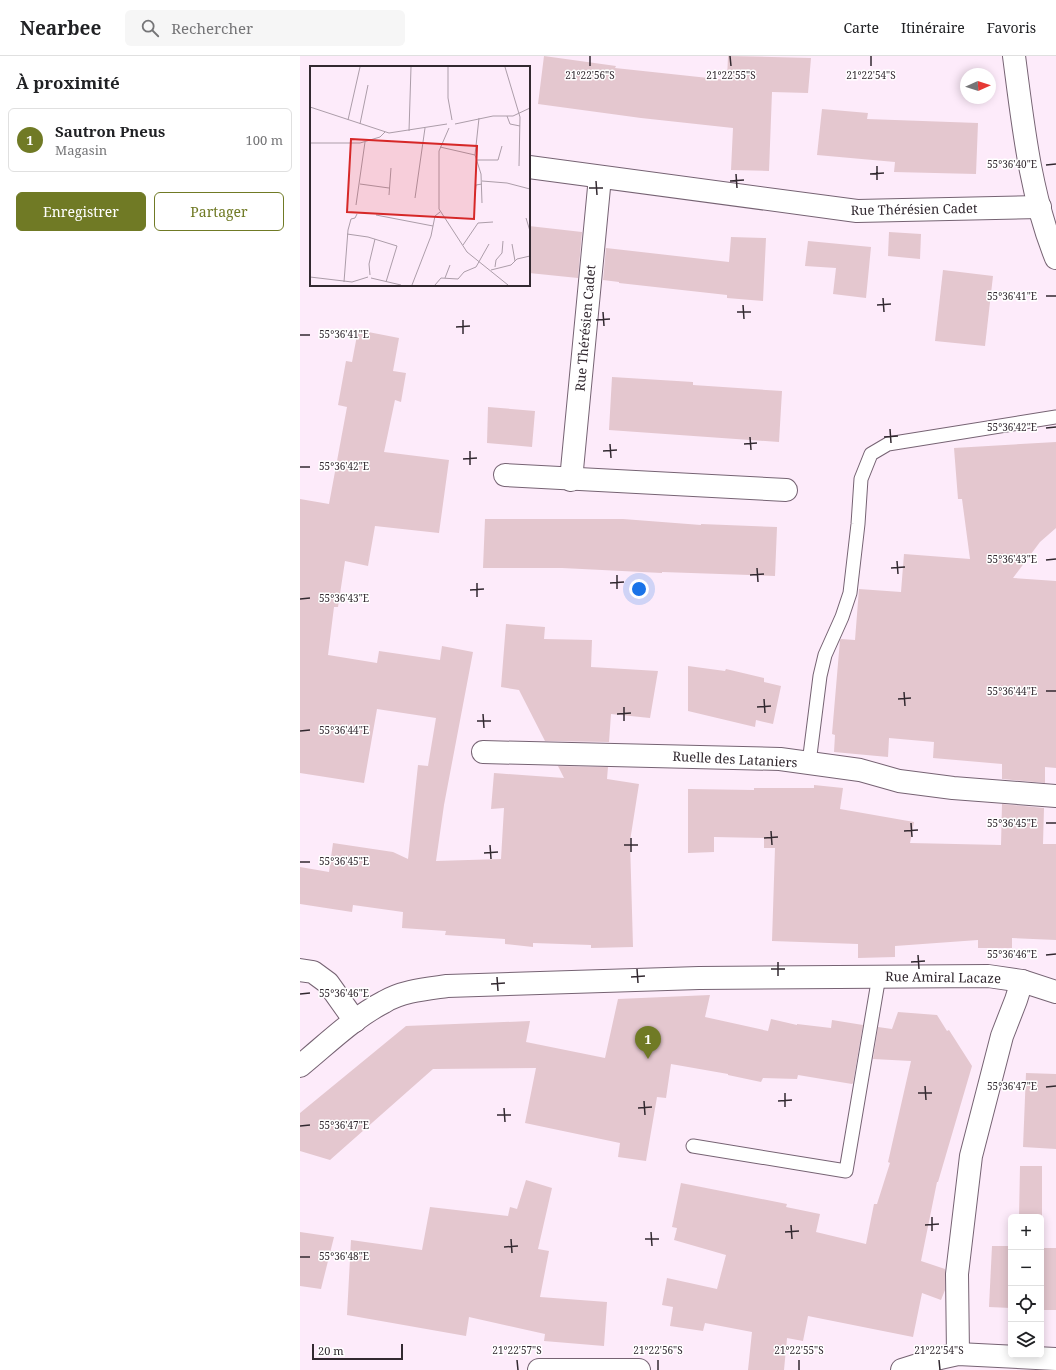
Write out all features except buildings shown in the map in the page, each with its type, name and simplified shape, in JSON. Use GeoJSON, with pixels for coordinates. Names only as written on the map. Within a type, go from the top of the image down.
{"type":"FeatureCollection","features":[{"type":"Feature","properties":{"kind":"street"},"geometry":{"type":"LineString","coordinates":[[1014,56],[1026,149],[1040,207],[1056,258]]}},
{"type":"Feature","properties":{"kind":"street","name":"Rue Thérésien Cadet"},"geometry":{"type":"LineString","coordinates":[[530,167],[857,211],[1040,207]]}},
{"type":"Feature","properties":{"kind":"street","name":"Rue Thérésien Cadet"},"geometry":{"type":"LineString","coordinates":[[571,480],[600,176]]}},
{"type":"Feature","properties":{"kind":"street"},"geometry":{"type":"LineString","coordinates":[[505,476],[786,490]]}},
{"type":"Feature","properties":{"kind":"street","name":"Ruelle des Lataniers"},"geometry":{"type":"LineString","coordinates":[[483,752],[780,759],[860,770],[899,781],[953,788],[1056,796]]}},
{"type":"Feature","properties":{"kind":"street"},"geometry":{"type":"LineString","coordinates":[[300,970],[313,972],[328,983],[355,1021]]}},
{"type":"Feature","properties":{"kind":"street","name":"Rue Amiral Lacaze"},"geometry":{"type":"LineString","coordinates":[[300,1066],[355,1021],[384,1001],[412,992],[446,986],[699,978],[988,976],[1022,981],[1056,992]]}},
{"type":"Feature","properties":{"kind":"street"},"geometry":{"type":"LineString","coordinates":[[958,1354],[957,1274],[971,1156],[1002,1036],[1022,981]]}},
{"type":"Feature","properties":{"kind":"street"},"geometry":{"type":"LineString","coordinates":[[905,1369],[958,1354],[1056,1359]]}},
{"type":"Feature","properties":{"kind":"street"},"geometry":{"type":"LineString","coordinates":[[538,1370],[639,1370]]}},
{"type":"Feature","properties":{"kind":"lane"},"geometry":{"type":"LineString","coordinates":[[809,763],[820,676],[825,655],[842,617],[850,593],[858,524],[861,479],[871,454],[888,444],[1056,417]]}},
{"type":"Feature","properties":{"kind":"lane"},"geometry":{"type":"LineString","coordinates":[[693,1146],[846,1171],[879,976]]}},
{"type":"Feature","properties":{"kind":"place","name":"Sautron Pneus"},"geometry":{"type":"Point","coordinates":[648,1059]}}]}
